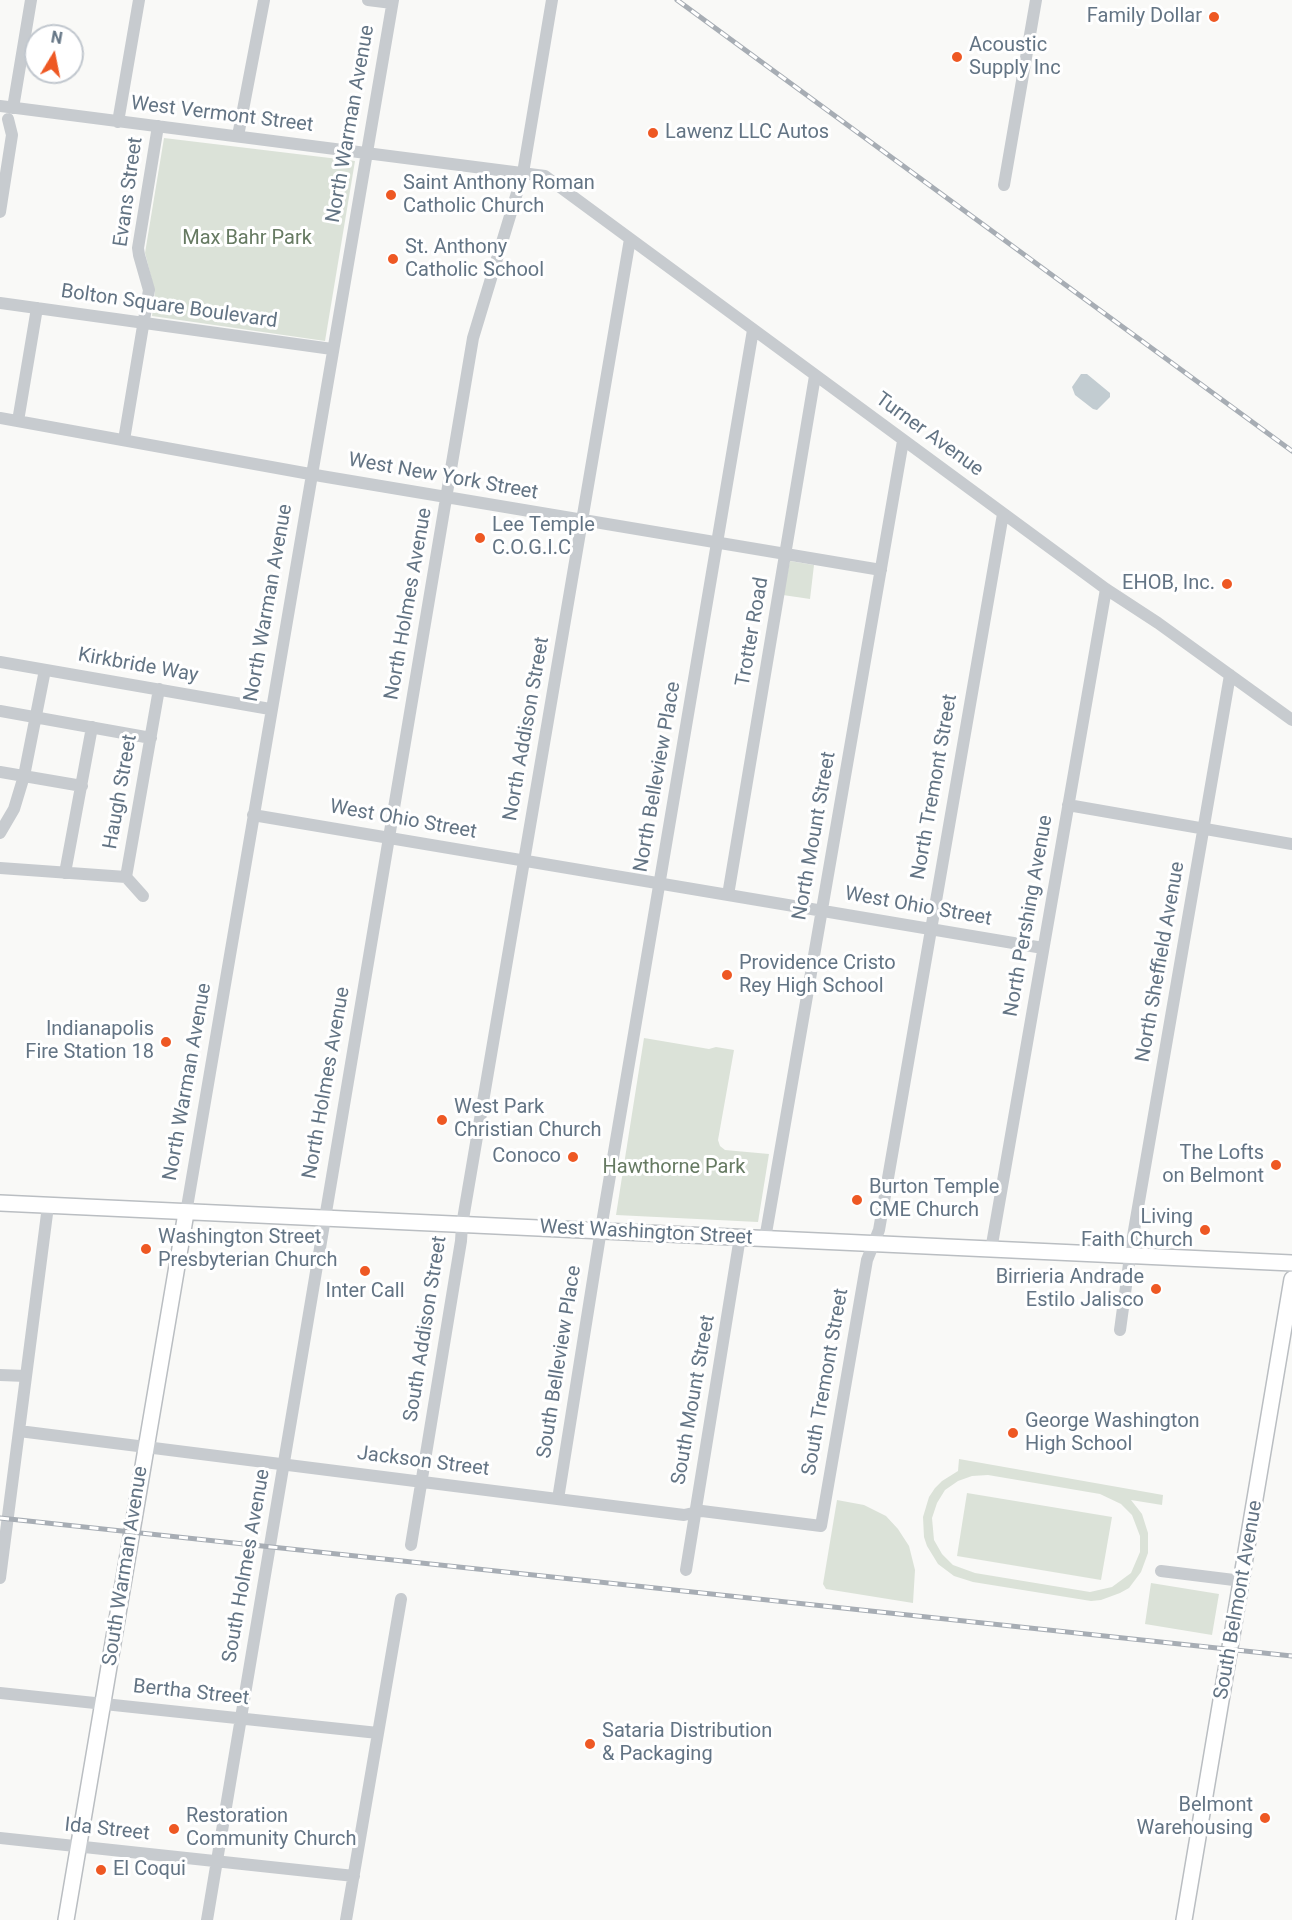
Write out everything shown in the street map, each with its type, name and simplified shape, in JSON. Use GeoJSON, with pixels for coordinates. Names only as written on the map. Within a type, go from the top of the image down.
{"type":"FeatureCollection","features":[{"type":"Feature","properties":{"kind":"main road","name":"West Washington Street"},"geometry":{"type":"LineString","coordinates":[[0,1203],[1292,1263]]}},
{"type":"Feature","properties":{"kind":"main road","name":"South Warman Avenue"},"geometry":{"type":"LineString","coordinates":[[66,1920],[186,1213]]}},
{"type":"Feature","properties":{"kind":"main road","name":"South Belmont Avenue"},"geometry":{"type":"LineString","coordinates":[[1184,1920],[1292,1279]]}},
{"type":"Feature","properties":{"kind":"street"},"geometry":{"type":"LineString","coordinates":[[0,134],[31,0]]}},
{"type":"Feature","properties":{"kind":"street"},"geometry":{"type":"LineString","coordinates":[[118,122],[139,0]]}},
{"type":"Feature","properties":{"kind":"street"},"geometry":{"type":"LineString","coordinates":[[238,136],[264,0]]}},
{"type":"Feature","properties":{"kind":"street"},"geometry":{"type":"LineString","coordinates":[[368,0],[392,2]]}},
{"type":"Feature","properties":{"kind":"street","name":"North Holmes Avenue"},"geometry":{"type":"LineString","coordinates":[[324,1219],[475,329],[523,173],[552,0]]}},
{"type":"Feature","properties":{"kind":"street"},"geometry":{"type":"LineString","coordinates":[[1004,185],[1036,0]]}},
{"type":"Feature","properties":{"kind":"street","name":"North Warman Avenue"},"geometry":{"type":"LineString","coordinates":[[186,1213],[392,2]]}},
{"type":"Feature","properties":{"kind":"street"},"geometry":{"type":"LineString","coordinates":[[0,212],[12,135],[7,110]]}},
{"type":"Feature","properties":{"kind":"street","name":"West Vermont Street"},"geometry":{"type":"LineString","coordinates":[[7,110],[158,126],[545,176]]}},
{"type":"Feature","properties":{"kind":"street","name":"Evans Street"},"geometry":{"type":"LineString","coordinates":[[124,440],[150,290],[138,248],[158,126]]}},
{"type":"Feature","properties":{"kind":"street","name":"Turner Avenue"},"geometry":{"type":"LineString","coordinates":[[545,176],[1003,514],[1292,720]]}},
{"type":"Feature","properties":{"kind":"street","name":"North Addison Street"},"geometry":{"type":"LineString","coordinates":[[462,1225],[630,239]]}},
{"type":"Feature","properties":{"kind":"street","name":"Bolton Square Boulevard"},"geometry":{"type":"LineString","coordinates":[[0,303],[332,349]]}},
{"type":"Feature","properties":{"kind":"street"},"geometry":{"type":"LineString","coordinates":[[18,421],[37,308]]}},
{"type":"Feature","properties":{"kind":"street","name":"North Belleview Place"},"geometry":{"type":"LineString","coordinates":[[601,1232],[753,330]]}},
{"type":"Feature","properties":{"kind":"street","name":"Trotter Road"},"geometry":{"type":"LineString","coordinates":[[728,895],[815,376]]}},
{"type":"Feature","properties":{"kind":"street","name":"West New York Street"},"geometry":{"type":"LineString","coordinates":[[0,418],[311,474],[881,570]]}},
{"type":"Feature","properties":{"kind":"street","name":"North Mount Street"},"geometry":{"type":"LineString","coordinates":[[765,1239],[903,441]]}},
{"type":"Feature","properties":{"kind":"street","name":"North Tremont Street"},"geometry":{"type":"LineString","coordinates":[[873,1244],[879,1230],[1003,514]]}},
{"type":"Feature","properties":{"kind":"street","name":"North Pershing Avenue"},"geometry":{"type":"LineString","coordinates":[[991,1250],[1106,589]]}},
{"type":"Feature","properties":{"kind":"street","name":"Kirkbride Way"},"geometry":{"type":"LineString","coordinates":[[0,662],[270,709]]}},
{"type":"Feature","properties":{"kind":"street"},"geometry":{"type":"LineString","coordinates":[[0,833],[14,809],[24,776],[45,670]]}},
{"type":"Feature","properties":{"kind":"street","name":"North Sheffield Avenue"},"geometry":{"type":"LineString","coordinates":[[1120,1330],[1130,1255],[1230,675]]}},
{"type":"Feature","properties":{"kind":"street","name":"Haugh Street"},"geometry":{"type":"LineString","coordinates":[[143,896],[126,877],[159,690]]}},
{"type":"Feature","properties":{"kind":"street"},"geometry":{"type":"LineString","coordinates":[[0,711],[151,738]]}},
{"type":"Feature","properties":{"kind":"street"},"geometry":{"type":"LineString","coordinates":[[65,873],[92,727]]}},
{"type":"Feature","properties":{"kind":"street"},"geometry":{"type":"LineString","coordinates":[[0,772],[81,786]]}},
{"type":"Feature","properties":{"kind":"street"},"geometry":{"type":"LineString","coordinates":[[1068,805],[1292,844]]}},
{"type":"Feature","properties":{"kind":"street","name":"West Ohio Street"},"geometry":{"type":"LineString","coordinates":[[253,814],[1043,948]]}},
{"type":"Feature","properties":{"kind":"street"},"geometry":{"type":"LineString","coordinates":[[0,868],[126,877]]}},
{"type":"Feature","properties":{"kind":"street"},"geometry":{"type":"LineString","coordinates":[[0,1578],[48,1206]]}},
{"type":"Feature","properties":{"kind":"street","name":"South Holmes Avenue"},"geometry":{"type":"LineString","coordinates":[[207,1920],[324,1219]]}},
{"type":"Feature","properties":{"kind":"street","name":"South Addison Street"},"geometry":{"type":"LineString","coordinates":[[411,1545],[462,1225]]}},
{"type":"Feature","properties":{"kind":"street","name":"South Belleview Place"},"geometry":{"type":"LineString","coordinates":[[558,1498],[601,1232]]}},
{"type":"Feature","properties":{"kind":"street","name":"South Mount Street"},"geometry":{"type":"LineString","coordinates":[[686,1570],[740,1238]]}},
{"type":"Feature","properties":{"kind":"street","name":"South Tremont Street"},"geometry":{"type":"LineString","coordinates":[[821,1527],[867,1260],[873,1244]]}},
{"type":"Feature","properties":{"kind":"street"},"geometry":{"type":"LineString","coordinates":[[0,1375],[26,1376]]}},
{"type":"Feature","properties":{"kind":"street","name":"Jackson Street"},"geometry":{"type":"LineString","coordinates":[[19,1431],[684,1515],[702,1511],[821,1527]]}},
{"type":"Feature","properties":{"kind":"street"},"geometry":{"type":"LineString","coordinates":[[1161,1571],[1242,1581]]}},
{"type":"Feature","properties":{"kind":"street"},"geometry":{"type":"LineString","coordinates":[[346,1920],[401,1599]]}},
{"type":"Feature","properties":{"kind":"street","name":"Bertha Street"},"geometry":{"type":"LineString","coordinates":[[0,1693],[378,1733]]}},
{"type":"Feature","properties":{"kind":"street","name":"Ida Street"},"geometry":{"type":"LineString","coordinates":[[0,1838],[354,1876]]}},
{"type":"Feature","properties":{"kind":"green space","name":"Max Bahr Park"},"geometry":{"type":"Polygon","coordinates":[[[164,138],[355,161],[325,341],[152,316],[155,292],[145,253],[164,138]]]}},
{"type":"Feature","properties":{"kind":"green space"},"geometry":{"type":"Polygon","coordinates":[[[790,561],[814,565],[810,599],[783,595],[790,561]]]}},
{"type":"Feature","properties":{"kind":"green space","name":"Hawthorne Park"},"geometry":{"type":"Polygon","coordinates":[[[644,1038],[709,1049],[716,1047],[734,1050],[718,1140],[720,1146],[725,1150],[769,1154],[758,1222],[616,1215],[644,1038]]]}},
{"type":"Feature","properties":{"kind":"green space"},"geometry":{"type":"Polygon","coordinates":[[[959,1459],[1163,1495],[1162,1505],[1131,1500],[1142,1514],[1148,1533],[1148,1553],[1141,1572],[1129,1588],[1101,1600],[1091,1601],[973,1582],[954,1576],[938,1564],[927,1546],[923,1517],[929,1497],[935,1488],[958,1471],[959,1459]],[[988,1475],[972,1476],[958,1481],[945,1490],[937,1503],[932,1518],[934,1540],[942,1554],[953,1565],[975,1573],[1090,1592],[1112,1587],[1131,1573],[1140,1552],[1140,1536],[1132,1515],[1121,1504],[1100,1494],[988,1475]]]}},
{"type":"Feature","properties":{"kind":"green space"},"geometry":{"type":"Polygon","coordinates":[[[967,1493],[1112,1517],[1101,1580],[957,1556],[967,1493]]]}},
{"type":"Feature","properties":{"kind":"green space"},"geometry":{"type":"Polygon","coordinates":[[[837,1500],[864,1505],[886,1516],[898,1529],[909,1546],[915,1570],[913,1603],[826,1589],[823,1584],[837,1500]]]}},
{"type":"Feature","properties":{"kind":"green space"},"geometry":{"type":"Polygon","coordinates":[[[1151,1583],[1219,1594],[1212,1635],[1145,1624],[1151,1583]]]}},
{"type":"Feature","properties":{"kind":"shaded area"},"geometry":{"type":"Polygon","coordinates":[[[1081,374],[1087,374],[1110,393],[1110,397],[1097,410],[1075,395],[1072,387],[1081,374]]]}},
{"type":"Feature","properties":{"kind":"railway"},"geometry":{"type":"LineString","coordinates":[[677,0],[1292,451]]}},
{"type":"Feature","properties":{"kind":"railway"},"geometry":{"type":"LineString","coordinates":[[0,1518],[1292,1656]]}},
{"type":"Feature","properties":{"kind":"place","name":"Family Dollar"},"geometry":{"type":"Point","coordinates":[1214,17]}},
{"type":"Feature","properties":{"kind":"place","name":"Acoustic Supply Inc"},"geometry":{"type":"Point","coordinates":[957,57]}},
{"type":"Feature","properties":{"kind":"place","name":"Lawenz LLC Autos"},"geometry":{"type":"Point","coordinates":[653,133]}},
{"type":"Feature","properties":{"kind":"place","name":"Saint Anthony Roman Catholic Church"},"geometry":{"type":"Point","coordinates":[391,195]}},
{"type":"Feature","properties":{"kind":"place","name":"St. Anthony Catholic School"},"geometry":{"type":"Point","coordinates":[393,259]}},
{"type":"Feature","properties":{"kind":"place","name":"Lee Temple C.O.G.I.C"},"geometry":{"type":"Point","coordinates":[480,538]}},
{"type":"Feature","properties":{"kind":"place","name":"EHOB, Inc."},"geometry":{"type":"Point","coordinates":[1227,584]}},
{"type":"Feature","properties":{"kind":"place","name":"Providence Cristo Rey High School"},"geometry":{"type":"Point","coordinates":[727,975]}},
{"type":"Feature","properties":{"kind":"place","name":"Indianapolis Fire Station 18"},"geometry":{"type":"Point","coordinates":[166,1042]}},
{"type":"Feature","properties":{"kind":"place","name":"West Park Christian Church"},"geometry":{"type":"Point","coordinates":[442,1120]}},
{"type":"Feature","properties":{"kind":"place","name":"Conoco"},"geometry":{"type":"Point","coordinates":[573,1157]}},
{"type":"Feature","properties":{"kind":"place","name":"The Lofts on Belmont"},"geometry":{"type":"Point","coordinates":[1276,1165]}},
{"type":"Feature","properties":{"kind":"place","name":"Burton Temple CME Church"},"geometry":{"type":"Point","coordinates":[857,1200]}},
{"type":"Feature","properties":{"kind":"place","name":"Living Faith Church"},"geometry":{"type":"Point","coordinates":[1205,1230]}},
{"type":"Feature","properties":{"kind":"place","name":"Washington Street Presbyterian Church"},"geometry":{"type":"Point","coordinates":[146,1249]}},
{"type":"Feature","properties":{"kind":"place","name":"Inter Call"},"geometry":{"type":"Point","coordinates":[365,1271]}},
{"type":"Feature","properties":{"kind":"place","name":"Birrieria Andrade Estilo Jalisco"},"geometry":{"type":"Point","coordinates":[1156,1289]}},
{"type":"Feature","properties":{"kind":"place","name":"George Washington High School"},"geometry":{"type":"Point","coordinates":[1013,1433]}},
{"type":"Feature","properties":{"kind":"place","name":"Sataria Distribution & Packaging"},"geometry":{"type":"Point","coordinates":[590,1744]}},
{"type":"Feature","properties":{"kind":"place","name":"Belmont Warehousing"},"geometry":{"type":"Point","coordinates":[1265,1818]}},
{"type":"Feature","properties":{"kind":"place","name":"Restoration Community Church"},"geometry":{"type":"Point","coordinates":[174,1829]}},
{"type":"Feature","properties":{"kind":"place","name":"El Coqui"},"geometry":{"type":"Point","coordinates":[101,1870]}}]}
